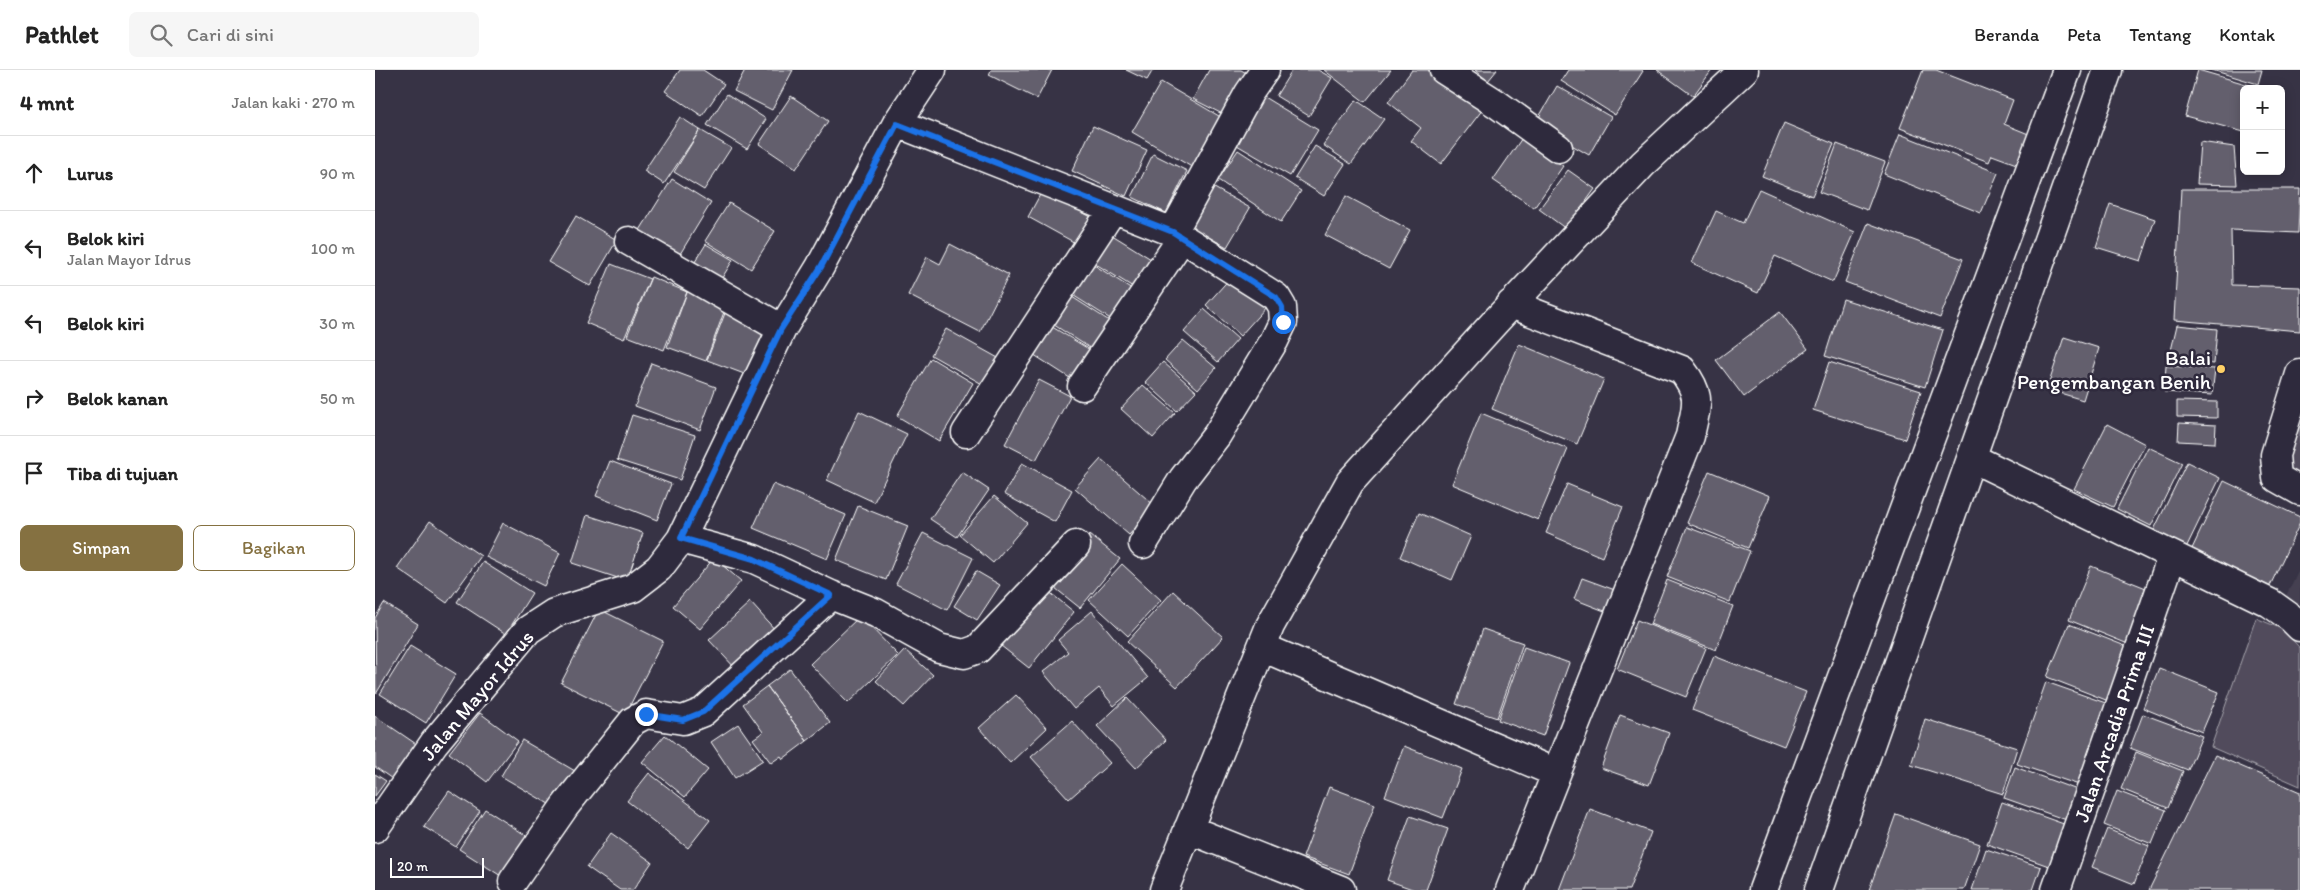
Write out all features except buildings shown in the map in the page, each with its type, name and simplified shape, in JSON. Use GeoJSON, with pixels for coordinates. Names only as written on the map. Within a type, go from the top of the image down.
{"type":"FeatureCollection","features":[{"type":"Feature","properties":{"kind":"street","name":"Jalan Mayor Idrus"},"geometry":{"type":"LineString","coordinates":[[375,828],[434,744],[528,630],[554,613],[633,588],[659,568],[681,538],[781,329],[821,267],[897,124],[932,70]]}},
{"type":"Feature","properties":{"kind":"street"},"geometry":{"type":"LineString","coordinates":[[1082,386],[1178,235],[1249,93],[1265,70]]}},
{"type":"Feature","properties":{"kind":"street"},"geometry":{"type":"LineString","coordinates":[[1444,70],[1497,104],[1558,148]]}},
{"type":"Feature","properties":{"kind":"street"},"geometry":{"type":"LineString","coordinates":[[1164,890],[1271,626],[1350,482],[1511,304],[1643,164],[1744,70]]}},
{"type":"Feature","properties":{"kind":"street"},"geometry":{"type":"LineString","coordinates":[[1763,890],[2067,70]]}},
{"type":"Feature","properties":{"kind":"street"},"geometry":{"type":"LineString","coordinates":[[1819,890],[2108,70]]}},
{"type":"Feature","properties":{"kind":"street"},"geometry":{"type":"LineString","coordinates":[[897,124],[1178,235],[1276,297],[1282,307],[1283,322],[1217,435],[1183,479],[1143,544]]}},
{"type":"Feature","properties":{"kind":"street"},"geometry":{"type":"LineString","coordinates":[[966,433],[1113,209]]}},
{"type":"Feature","properties":{"kind":"street"},"geometry":{"type":"LineString","coordinates":[[629,241],[781,329]]}},
{"type":"Feature","properties":{"kind":"street"},"geometry":{"type":"LineString","coordinates":[[1510,890],[1690,436],[1698,399],[1692,383],[1682,370],[1511,304]]}},
{"type":"Feature","properties":{"kind":"street"},"geometry":{"type":"LineString","coordinates":[[2300,374],[2275,455],[2277,478],[2300,491]]}},
{"type":"Feature","properties":{"kind":"street"},"geometry":{"type":"LineString","coordinates":[[1972,458],[2269,603],[2291,618],[2300,628]]}},
{"type":"Feature","properties":{"kind":"street"},"geometry":{"type":"LineString","coordinates":[[681,538],[754,559],[831,595],[876,613],[939,648],[964,654],[978,648],[1076,545]]}},
{"type":"Feature","properties":{"kind":"street","name":"Jalan Arcadia Prima III"},"geometry":{"type":"LineString","coordinates":[[2057,890],[2173,556]]}},
{"type":"Feature","properties":{"kind":"street"},"geometry":{"type":"LineString","coordinates":[[513,881],[565,806],[633,721],[646,714],[683,720],[703,712],[831,595]]}},
{"type":"Feature","properties":{"kind":"street"},"geometry":{"type":"LineString","coordinates":[[1262,647],[1556,772]]}},
{"type":"Feature","properties":{"kind":"street"},"geometry":{"type":"LineString","coordinates":[[1189,828],[1341,890]]}},
{"type":"Feature","properties":{"kind":"shaded area"},"geometry":{"type":"Polygon","coordinates":[[[2300,374],[2300,491],[2277,478],[2300,374]]]}},
{"type":"Feature","properties":{"kind":"shaded area"},"geometry":{"type":"Polygon","coordinates":[[[2300,567],[2300,612],[2286,596],[2300,567]]]}},
{"type":"Feature","properties":{"kind":"shaded area"},"geometry":{"type":"Polygon","coordinates":[[[2256,618],[2282,629],[2300,648],[2300,786],[2211,747],[2256,618]]]}},
{"type":"Feature","properties":{"kind":"place","name":"Balai Pengembangan Benih"},"geometry":{"type":"Point","coordinates":[2221,369]}},
{"type":"Feature","properties":{"kind":"route"},"geometry":{"type":"LineString","coordinates":[[646,714],[683,720],[703,712],[831,595],[754,559],[681,538],[721,459],[781,329],[821,267],[897,124],[1173,232],[1276,297],[1282,307],[1283,322]]}}]}
